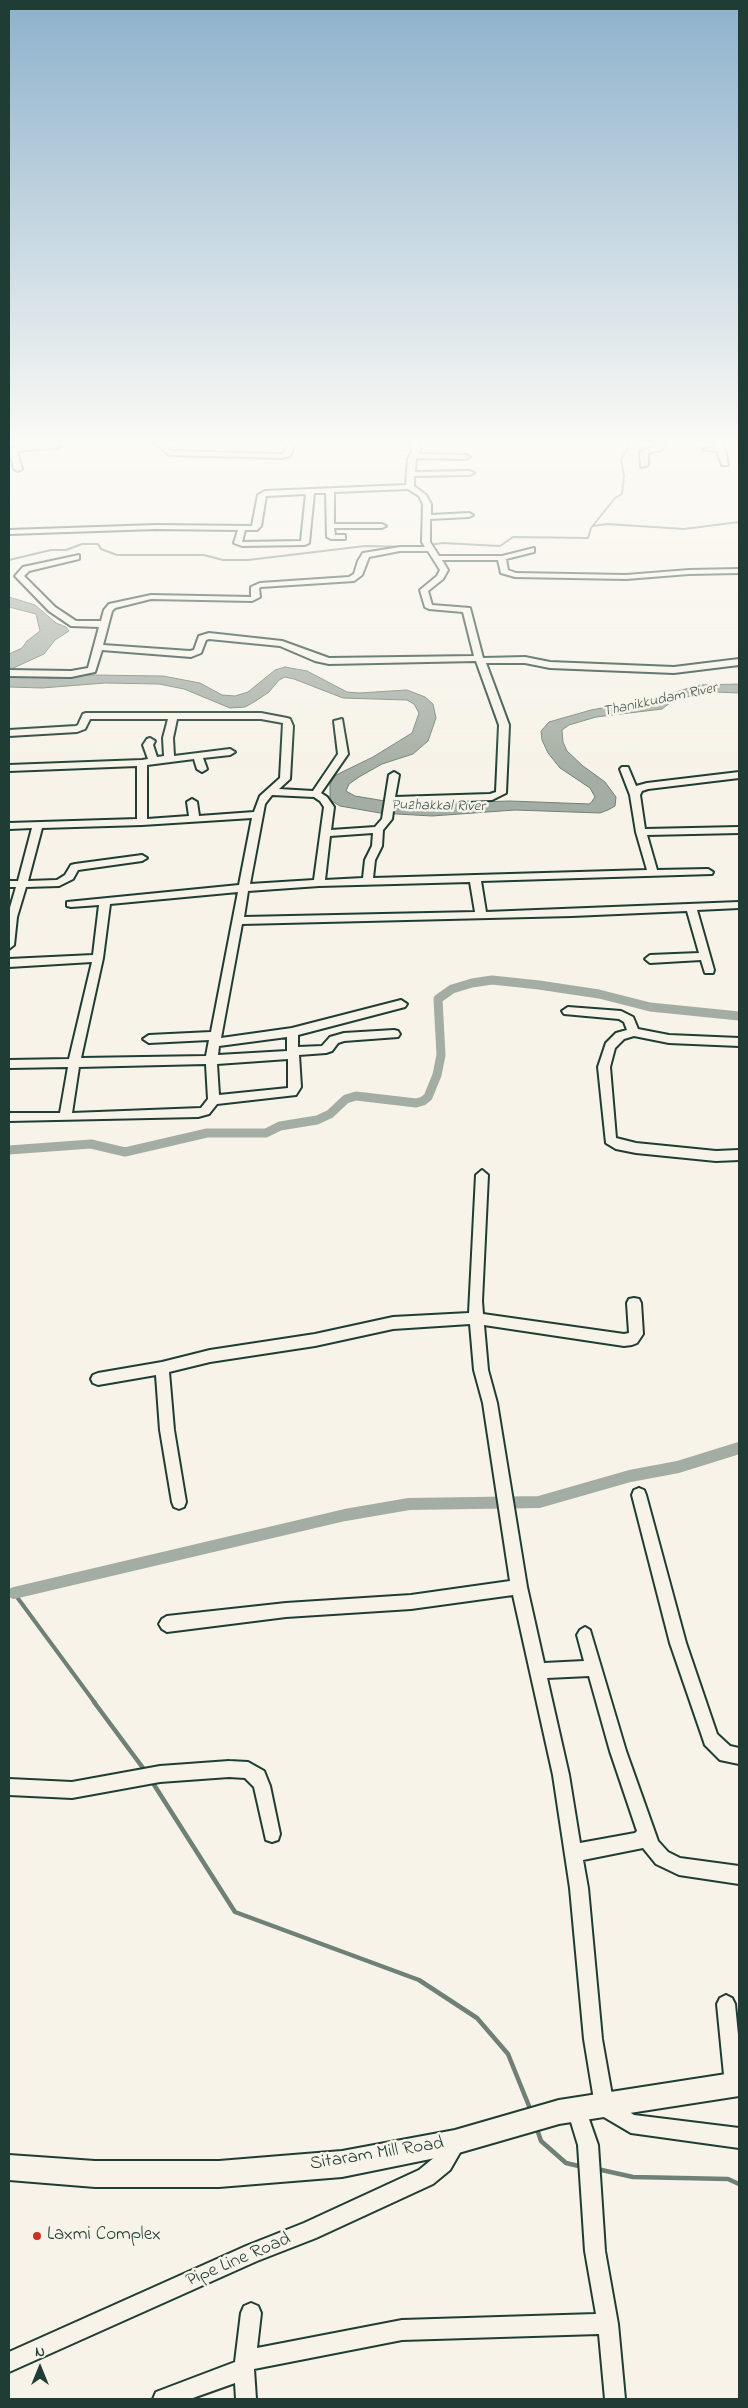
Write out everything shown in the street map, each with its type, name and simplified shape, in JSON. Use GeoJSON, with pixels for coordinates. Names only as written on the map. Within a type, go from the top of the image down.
{"type":"FeatureCollection","features":[{"type":"Feature","properties":{"kind":"main road","name":"Sitaram Mill Road"},"geometry":{"type":"LineString","coordinates":[[9,2168],[95,2174],[218,2174],[342,2164],[455,2142],[520,2122],[567,2111],[736,2085]]}},
{"type":"Feature","properties":{"kind":"street"},"geometry":{"type":"LineString","coordinates":[[9,673],[27,675],[72,674],[92,670],[108,610],[112,606],[151,597],[252,600],[256,597],[255,587],[260,584],[351,579],[358,575],[363,559],[374,553]]}},
{"type":"Feature","properties":{"kind":"street"},"geometry":{"type":"LineString","coordinates":[[390,802],[404,799],[492,797],[501,793],[504,725],[480,659],[467,610],[429,607],[424,590],[440,578],[444,570],[434,553]]}},
{"type":"Feature","properties":{"kind":"street"},"geometry":{"type":"LineString","coordinates":[[437,558],[502,558],[519,553]]}},
{"type":"Feature","properties":{"kind":"street"},"geometry":{"type":"LineString","coordinates":[[76,557],[26,569],[19,576],[52,609],[74,624],[104,624]]}},
{"type":"Feature","properties":{"kind":"street"},"geometry":{"type":"LineString","coordinates":[[502,558],[504,571],[514,575],[626,577],[689,572],[739,571]]}},
{"type":"Feature","properties":{"kind":"street"},"geometry":{"type":"LineString","coordinates":[[98,647],[191,654],[198,651],[202,638],[209,636],[282,644],[324,661],[525,660],[550,666],[674,670],[739,662]]}},
{"type":"Feature","properties":{"kind":"street"},"geometry":{"type":"LineString","coordinates":[[9,733],[77,730],[82,727],[86,716],[261,716],[287,721],[285,779],[263,798],[258,815],[210,1060],[214,1100]]}},
{"type":"Feature","properties":{"kind":"street"},"geometry":{"type":"LineString","coordinates":[[169,759],[168,738],[173,716]]}},
{"type":"Feature","properties":{"kind":"street"},"geometry":{"type":"LineString","coordinates":[[316,794],[343,754],[339,721]]}},
{"type":"Feature","properties":{"kind":"street"},"geometry":{"type":"LineString","coordinates":[[150,741],[148,745],[153,760]]}},
{"type":"Feature","properties":{"kind":"street"},"geometry":{"type":"LineString","coordinates":[[9,768],[142,763],[153,760],[230,752]]}},
{"type":"Feature","properties":{"kind":"street"},"geometry":{"type":"LineString","coordinates":[[196,756],[200,759],[202,769]]}},
{"type":"Feature","properties":{"kind":"street"},"geometry":{"type":"LineString","coordinates":[[142,763],[142,822]]}},
{"type":"Feature","properties":{"kind":"street"},"geometry":{"type":"LineString","coordinates":[[625,768],[635,795],[641,832],[653,873]]}},
{"type":"Feature","properties":{"kind":"street"},"geometry":{"type":"LineString","coordinates":[[368,882],[370,860],[377,846],[378,830],[387,819],[394,775]]}},
{"type":"Feature","properties":{"kind":"street"},"geometry":{"type":"LineString","coordinates":[[635,795],[638,789],[647,786],[739,775]]}},
{"type":"Feature","properties":{"kind":"street"},"geometry":{"type":"LineString","coordinates":[[270,792],[316,794],[324,799],[328,807],[319,883]]}},
{"type":"Feature","properties":{"kind":"street"},"geometry":{"type":"LineString","coordinates":[[192,802],[194,818]]}},
{"type":"Feature","properties":{"kind":"street"},"geometry":{"type":"LineString","coordinates":[[9,826],[37,827],[258,815]]}},
{"type":"Feature","properties":{"kind":"street"},"geometry":{"type":"LineString","coordinates":[[9,946],[11,917],[37,827]]}},
{"type":"Feature","properties":{"kind":"street"},"geometry":{"type":"LineString","coordinates":[[325,833],[378,830]]}},
{"type":"Feature","properties":{"kind":"street"},"geometry":{"type":"LineString","coordinates":[[641,832],[739,830]]}},
{"type":"Feature","properties":{"kind":"street"},"geometry":{"type":"LineString","coordinates":[[9,884],[59,883],[69,877],[75,867],[142,858]]}},
{"type":"Feature","properties":{"kind":"street"},"geometry":{"type":"LineString","coordinates":[[70,904],[319,883],[708,872]]}},
{"type":"Feature","properties":{"kind":"street"},"geometry":{"type":"LineString","coordinates":[[475,879],[480,915]]}},
{"type":"Feature","properties":{"kind":"street"},"geometry":{"type":"LineString","coordinates":[[65,1117],[74,1064],[98,958],[105,901]]}},
{"type":"Feature","properties":{"kind":"street"},"geometry":{"type":"LineString","coordinates":[[237,921],[480,915],[739,905]]}},
{"type":"Feature","properties":{"kind":"street"},"geometry":{"type":"LineString","coordinates":[[691,906],[709,970]]}},
{"type":"Feature","properties":{"kind":"street"},"geometry":{"type":"LineString","coordinates":[[650,959],[705,956]]}},
{"type":"Feature","properties":{"kind":"street"},"geometry":{"type":"LineString","coordinates":[[9,963],[98,958]]}},
{"type":"Feature","properties":{"kind":"street"},"geometry":{"type":"LineString","coordinates":[[149,1039],[214,1040],[292,1032],[401,1004]]}},
{"type":"Feature","properties":{"kind":"street"},"geometry":{"type":"LineString","coordinates":[[568,1011],[621,1015],[629,1020],[634,1032]]}},
{"type":"Feature","properties":{"kind":"street"},"geometry":{"type":"LineString","coordinates":[[9,1117],[198,1113],[205,1111],[214,1100],[292,1092],[295,1086],[292,1032]]}},
{"type":"Feature","properties":{"kind":"street"},"geometry":{"type":"LineString","coordinates":[[739,1042],[669,1039],[634,1032],[620,1036],[610,1046],[604,1066],[610,1140],[616,1144],[636,1148],[716,1156],[739,1155]]}},
{"type":"Feature","properties":{"kind":"street"},"geometry":{"type":"LineString","coordinates":[[9,1064],[210,1060],[322,1050],[328,1048],[334,1040],[344,1037],[394,1034]]}},
{"type":"Feature","properties":{"kind":"street"},"geometry":{"type":"LineString","coordinates":[[482,1175],[475,1274],[475,1318],[481,1370],[490,1403],[519,1587],[560,1775],[573,1852],[579,1888],[593,2039],[604,2106],[631,2124],[739,2138]]}},
{"type":"Feature","properties":{"kind":"street"},"geometry":{"type":"LineString","coordinates":[[98,1379],[162,1368],[210,1356],[315,1340],[393,1323],[475,1318],[624,1340],[632,1339],[636,1334],[634,1302]]}},
{"type":"Feature","properties":{"kind":"street"},"geometry":{"type":"LineString","coordinates":[[162,1368],[167,1430],[179,1502]]}},
{"type":"Feature","properties":{"kind":"street"},"geometry":{"type":"LineString","coordinates":[[639,1495],[678,1643],[711,1740],[726,1754],[739,1756]]}},
{"type":"Feature","properties":{"kind":"street"},"geometry":{"type":"LineString","coordinates":[[167,1624],[286,1610],[411,1602],[519,1587]]}},
{"type":"Feature","properties":{"kind":"street"},"geometry":{"type":"LineString","coordinates":[[585,1635],[618,1751],[651,1846],[662,1858],[679,1866],[739,1875]]}},
{"type":"Feature","properties":{"kind":"street"},"geometry":{"type":"LineString","coordinates":[[537,1671],[594,1668]]}},
{"type":"Feature","properties":{"kind":"street"},"geometry":{"type":"LineString","coordinates":[[9,1787],[72,1790],[160,1774],[230,1769],[248,1770],[258,1777],[262,1786],[272,1834]]}},
{"type":"Feature","properties":{"kind":"street"},"geometry":{"type":"LineString","coordinates":[[573,1852],[639,1841],[646,1834]]}},
{"type":"Feature","properties":{"kind":"street"},"geometry":{"type":"LineString","coordinates":[[726,2004],[736,2085]]}},
{"type":"Feature","properties":{"kind":"street"},"geometry":{"type":"LineString","coordinates":[[567,2111],[588,2145],[595,2251],[608,2324],[615,2399]]}},
{"type":"Feature","properties":{"kind":"street","name":"Pipe Line Road"},"geometry":{"type":"LineString","coordinates":[[9,2362],[253,2253],[309,2231],[426,2176],[443,2162],[455,2142]]}},
{"type":"Feature","properties":{"kind":"street"},"geometry":{"type":"LineString","coordinates":[[246,2399],[244,2365],[251,2313]]}},
{"type":"Feature","properties":{"kind":"street"},"geometry":{"type":"LineString","coordinates":[[163,2399],[244,2365],[402,2330],[608,2324]]}},
{"type":"Feature","properties":{"kind":"water"},"geometry":{"type":"Polygon","coordinates":[[[9,597],[35,605],[56,623],[66,627],[69,631],[55,640],[44,654],[9,670],[9,654],[22,648],[27,641],[40,631],[36,614],[9,607],[9,597]]]}},
{"type":"Feature","properties":{"kind":"water"},"geometry":{"type":"Polygon","coordinates":[[[285,667],[307,671],[347,692],[407,690],[425,697],[433,704],[436,718],[428,741],[413,754],[382,764],[359,777],[349,784],[346,791],[355,796],[403,804],[510,801],[590,804],[595,797],[590,788],[560,768],[548,753],[542,740],[541,731],[549,722],[591,710],[654,699],[698,685],[739,684],[739,693],[716,692],[675,699],[662,709],[596,717],[569,725],[562,730],[563,742],[567,751],[583,766],[605,782],[616,797],[615,806],[608,810],[600,813],[515,810],[432,816],[380,813],[340,806],[330,800],[330,784],[336,775],[373,757],[412,733],[419,713],[414,704],[407,700],[343,698],[285,677],[279,680],[269,692],[254,702],[245,707],[230,708],[184,689],[159,684],[105,683],[42,688],[9,687],[9,676],[51,678],[92,675],[163,676],[200,683],[222,695],[235,696],[248,692],[275,670],[285,667]]]}},
{"type":"Feature","properties":{"kind":"waterway"},"geometry":{"type":"LineString","coordinates":[[9,560],[37,553]]}},
{"type":"Feature","properties":{"kind":"waterway"},"geometry":{"type":"LineString","coordinates":[[113,553],[117,555],[204,555],[223,560],[248,560],[303,553]]}},
{"type":"Feature","properties":{"kind":"waterway"},"geometry":{"type":"LineString","coordinates":[[9,1150],[91,1144],[125,1152],[207,1133],[266,1133],[280,1126],[317,1120],[330,1114],[346,1099],[356,1096],[416,1103],[423,1101],[428,1097],[437,1075],[441,1055],[438,999],[452,989],[472,983],[492,980],[539,985],[599,994],[650,1007],[739,1016]]}},
{"type":"Feature","properties":{"kind":"waterway"},"geometry":{"type":"LineString","coordinates":[[14,1593],[345,1515],[409,1504],[539,1502],[630,1476],[678,1467],[739,1448]]}},
{"type":"Feature","properties":{"kind":"waterway"},"geometry":{"type":"LineString","coordinates":[[9,1594],[14,1593],[95,1703]]}},
{"type":"Feature","properties":{"kind":"waterway"},"geometry":{"type":"LineString","coordinates":[[94,1702],[146,1772]]}},
{"type":"Feature","properties":{"kind":"waterway"},"geometry":{"type":"LineString","coordinates":[[151,1780],[235,1912],[419,1980],[477,2018],[508,2054],[531,2111]]}},
{"type":"Feature","properties":{"kind":"waterway"},"geometry":{"type":"LineString","coordinates":[[536,2126],[541,2141],[566,2163],[583,2167]]}},
{"type":"Feature","properties":{"kind":"waterway"},"geometry":{"type":"LineString","coordinates":[[597,2169],[633,2177],[728,2179],[739,2184]]}},
{"type":"Feature","properties":{"kind":"place","name":"Laxmi Complex"},"geometry":{"type":"Point","coordinates":[37,2236]}},
{"type":"Feature","properties":{"kind":"water label","name":"Thanikkudam River"},"geometry":{"type":"Point","coordinates":[660,701]}},
{"type":"Feature","properties":{"kind":"water label","name":"Puzhakkal River"},"geometry":{"type":"Point","coordinates":[438,807]}}]}
